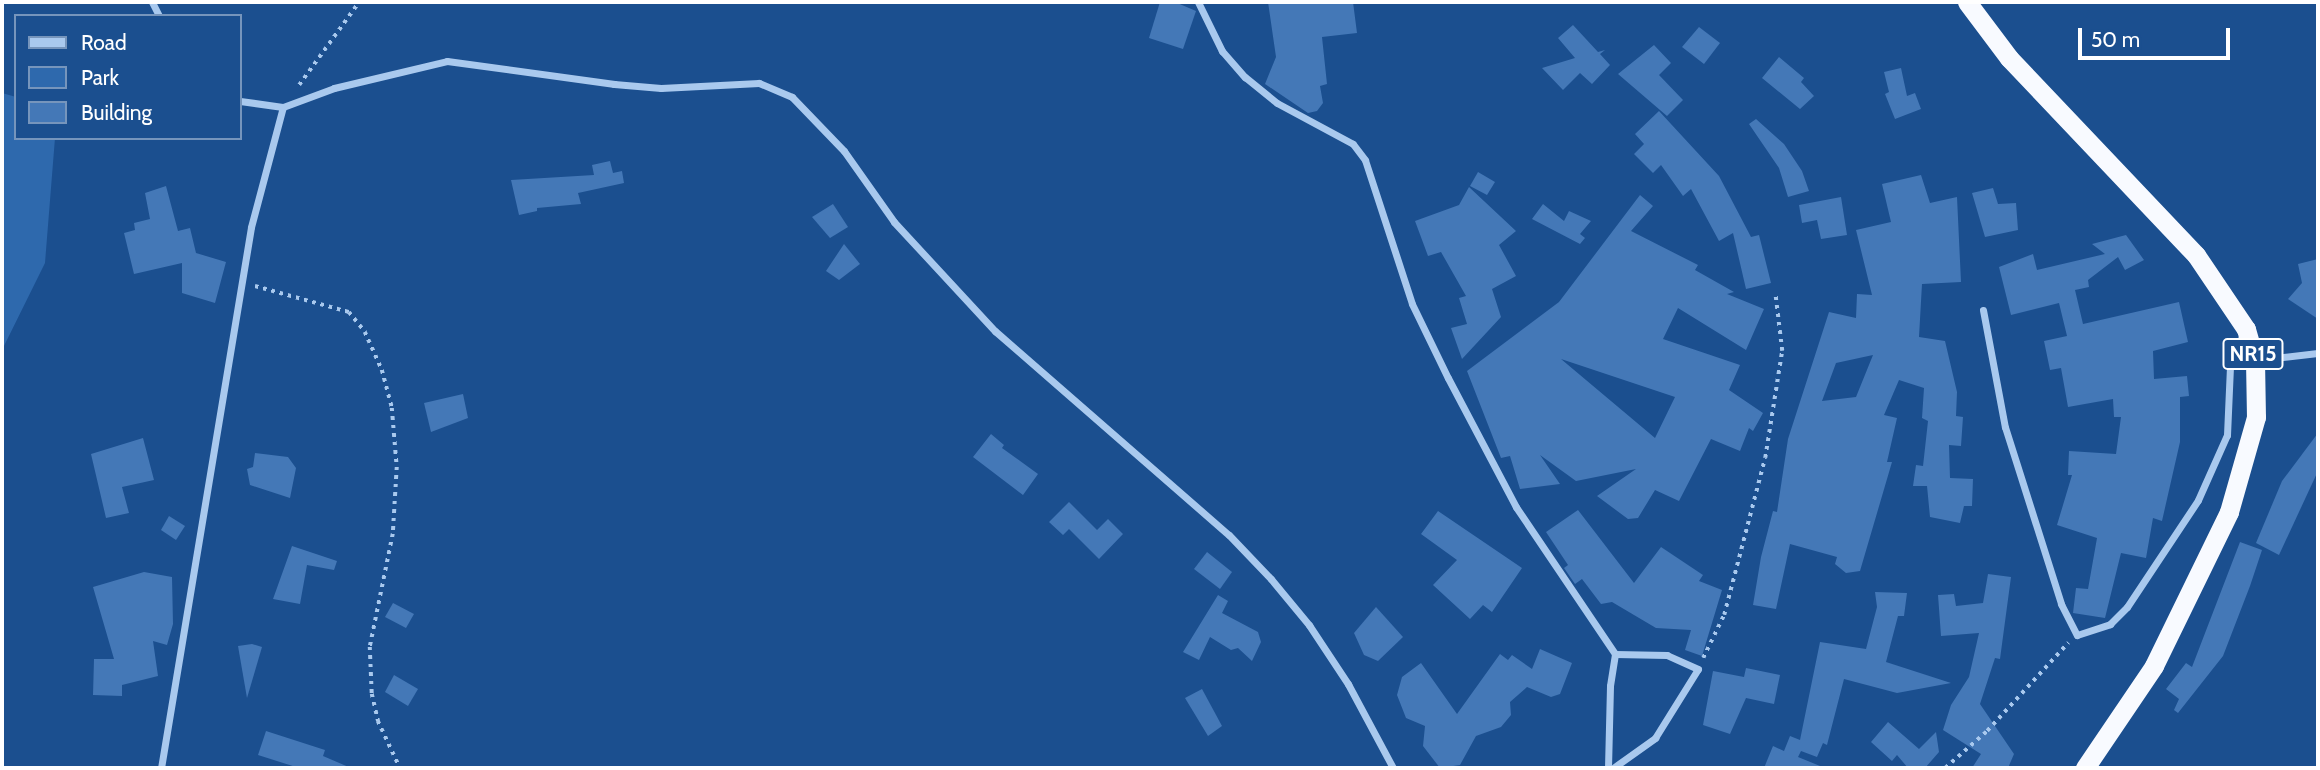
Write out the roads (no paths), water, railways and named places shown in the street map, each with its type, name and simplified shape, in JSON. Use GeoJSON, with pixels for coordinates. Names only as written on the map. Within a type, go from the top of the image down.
{"type":"FeatureCollection","features":[{"type":"Feature","properties":{"kind":"highway","name":"NR15"},"geometry":{"type":"LineString","coordinates":[[1967,2],[2009,58],[2196,255],[2246,329],[2255,360],[2256,417],[2230,512],[2154,666],[2085,768]]}},
{"type":"Feature","properties":{"kind":"street"},"geometry":{"type":"LineString","coordinates":[[1198,2],[1222,51],[1245,77],[1277,103],[1353,144],[1365,160],[1412,304],[1448,378],[1522,517],[1615,654],[1610,685],[1608,768]]}},
{"type":"Feature","properties":{"kind":"street"},"geometry":{"type":"LineString","coordinates":[[242,101],[283,107],[334,88],[447,61],[626,85],[760,83],[792,97],[844,151],[894,222],[995,331],[1229,535],[1270,579],[1348,684],[1392,768]]}},
{"type":"Feature","properties":{"kind":"street"},"geometry":{"type":"LineString","coordinates":[[161,768],[251,227],[283,107]]}},
{"type":"Feature","properties":{"kind":"street"},"geometry":{"type":"LineString","coordinates":[[1983,310],[2005,427],[2062,604],[2077,635],[2110,624],[2127,607],[2198,500],[2227,435],[2232,411],[2230,366],[2246,329]]}},
{"type":"Feature","properties":{"kind":"street"},"geometry":{"type":"LineString","coordinates":[[2255,360],[2318,353]]}},
{"type":"Feature","properties":{"kind":"street"},"geometry":{"type":"LineString","coordinates":[[1613,768],[1655,738],[1698,670],[1667,655],[1615,654]]}}]}
